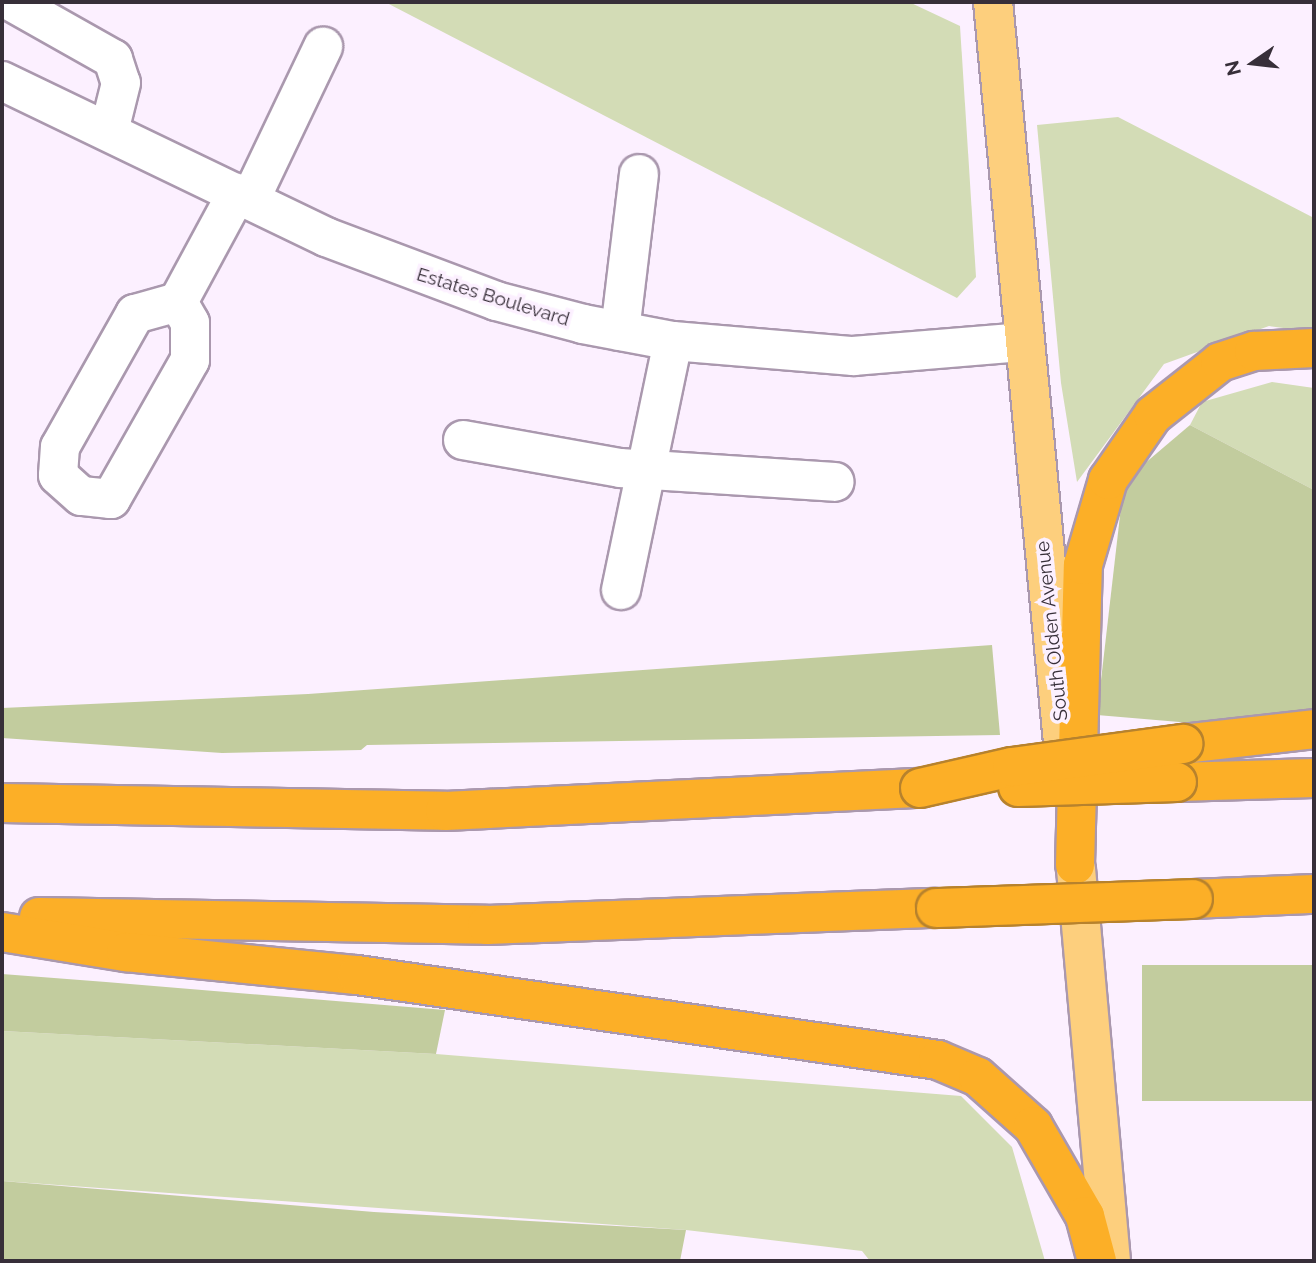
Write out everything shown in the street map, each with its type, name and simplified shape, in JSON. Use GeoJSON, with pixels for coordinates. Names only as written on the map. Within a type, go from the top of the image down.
{"type":"FeatureCollection","features":[{"type":"Feature","properties":{"kind":"highway"},"geometry":{"type":"LineString","coordinates":[[1075,865],[1083,565],[1108,480],[1153,415],[1220,362],[1254,351],[1314,348]]}},
{"type":"Feature","properties":{"kind":"highway"},"geometry":{"type":"LineString","coordinates":[[920,788],[1012,767],[1314,730]]}},
{"type":"Feature","properties":{"kind":"highway"},"geometry":{"type":"LineString","coordinates":[[2,803],[445,811],[920,788],[1314,778]]}},
{"type":"Feature","properties":{"kind":"highway"},"geometry":{"type":"LineString","coordinates":[[2,916],[487,925],[1314,894]]}},
{"type":"Feature","properties":{"kind":"highway"},"geometry":{"type":"LineString","coordinates":[[2,932],[126,952],[358,975],[938,1060],[978,1077],[1033,1126],[1085,1216],[1097,1261]]}},
{"type":"Feature","properties":{"kind":"main road","name":"South Olden Avenue"},"geometry":{"type":"LineString","coordinates":[[992,2],[1111,1261]]}},
{"type":"Feature","properties":{"kind":"street"},"geometry":{"type":"LineString","coordinates":[[12,2],[113,59],[121,83],[109,131]]}},
{"type":"Feature","properties":{"kind":"street"},"geometry":{"type":"LineString","coordinates":[[178,303],[190,323],[190,360],[111,499],[80,496],[58,475],[61,447],[135,314],[178,303],[243,197],[323,47]]}},
{"type":"Feature","properties":{"kind":"street","name":"Estates Boulevard"},"geometry":{"type":"LineString","coordinates":[[2,81],[243,197],[410,272],[620,331],[673,341],[853,355],[1024,342]]}},
{"type":"Feature","properties":{"kind":"street"},"geometry":{"type":"LineString","coordinates":[[620,331],[639,174]]}},
{"type":"Feature","properties":{"kind":"street"},"geometry":{"type":"LineString","coordinates":[[621,590],[650,470],[673,341]]}},
{"type":"Feature","properties":{"kind":"street"},"geometry":{"type":"LineString","coordinates":[[463,440],[650,470],[835,482]]}},
{"type":"Feature","properties":{"kind":"green space"},"geometry":{"type":"Polygon","coordinates":[[[385,2],[909,2],[960,26],[976,277],[957,298],[385,2]]]}},
{"type":"Feature","properties":{"kind":"green space"},"geometry":{"type":"Polygon","coordinates":[[[1118,117],[1314,218],[1314,332],[1269,326],[1164,364],[1077,482],[1061,383],[1037,125],[1118,117]]]}},
{"type":"Feature","properties":{"kind":"green space"},"geometry":{"type":"Polygon","coordinates":[[[1272,382],[1314,388],[1314,490],[1190,425],[1202,402],[1272,382]]]}},
{"type":"Feature","properties":{"kind":"green space"},"geometry":{"type":"Polygon","coordinates":[[[1190,425],[1314,490],[1314,708],[1203,724],[1097,715],[1124,481],[1190,425]]]}},
{"type":"Feature","properties":{"kind":"green space"},"geometry":{"type":"Polygon","coordinates":[[[992,645],[1000,735],[367,745],[361,750],[222,753],[2,738],[2,708],[308,694],[992,645]]]}},
{"type":"Feature","properties":{"kind":"green space"},"geometry":{"type":"Polygon","coordinates":[[[1142,965],[1314,965],[1314,1101],[1142,1101],[1142,965]]]}},
{"type":"Feature","properties":{"kind":"green space"},"geometry":{"type":"Polygon","coordinates":[[[2,974],[445,1010],[436,1054],[2,1031],[2,974]]]}},
{"type":"Feature","properties":{"kind":"green space"},"geometry":{"type":"Polygon","coordinates":[[[2,1031],[436,1054],[961,1096],[1012,1147],[1045,1261],[870,1261],[862,1251],[686,1230],[2,1181],[2,1031]]]}},
{"type":"Feature","properties":{"kind":"green space"},"geometry":{"type":"Polygon","coordinates":[[[2,1181],[374,1212],[686,1230],[680,1261],[2,1261],[2,1181]]]}}]}
